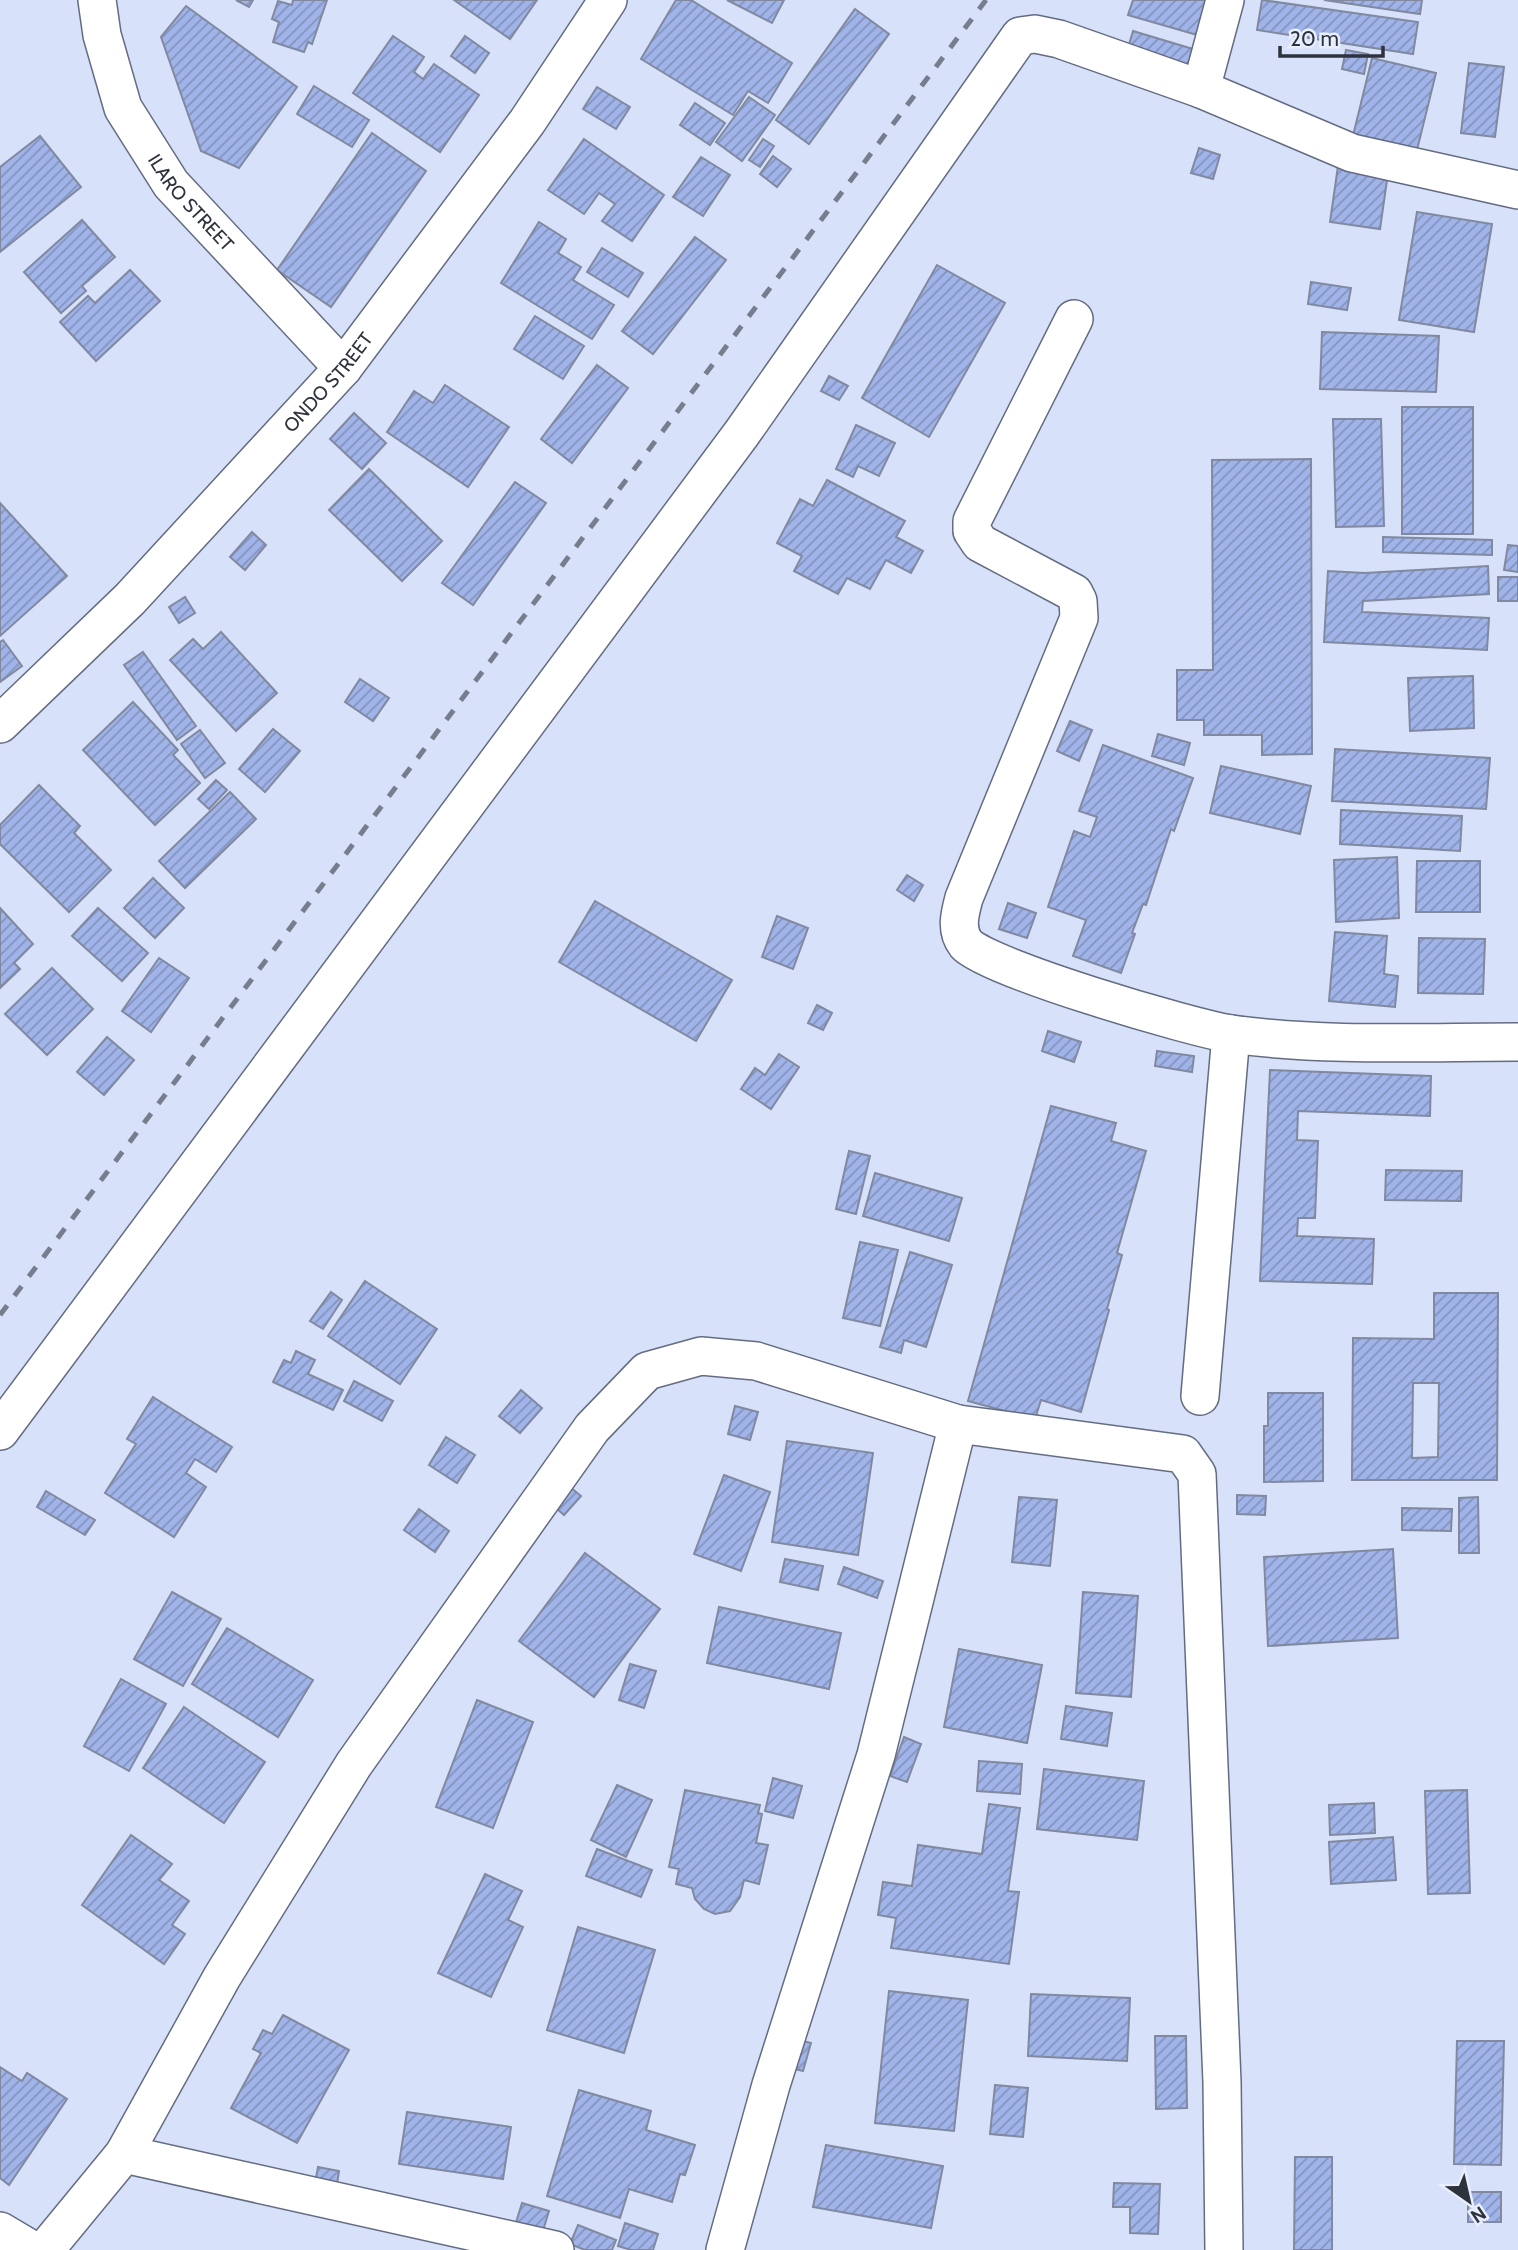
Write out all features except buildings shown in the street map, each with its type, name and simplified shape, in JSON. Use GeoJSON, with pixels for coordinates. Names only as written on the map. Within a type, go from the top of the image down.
{"type":"FeatureCollection","features":[{"type":"Feature","properties":{"kind":"street","name":"ILARO STREET"},"geometry":{"type":"LineString","coordinates":[[97,0],[102,35],[123,108],[171,184],[343,368]]}},
{"type":"Feature","properties":{"kind":"street","name":"ONDO STREET"},"geometry":{"type":"LineString","coordinates":[[0,724],[130,599],[343,368],[527,122],[608,0]]}},
{"type":"Feature","properties":{"kind":"street"},"geometry":{"type":"LineString","coordinates":[[1201,89],[1225,0]]}},
{"type":"Feature","properties":{"kind":"street"},"geometry":{"type":"LineString","coordinates":[[0,1432],[742,433],[1020,36],[1035,34],[1059,39],[1201,89],[1352,153],[1518,190]]}},
{"type":"Feature","properties":{"kind":"street"},"geometry":{"type":"LineString","coordinates":[[1074,319],[972,521],[972,531],[980,543],[1074,593],[1078,601],[1079,618],[964,898],[959,928],[965,943],[978,953],[1018,971],[1175,1020],[1231,1034],[1369,1043],[1518,1042]]}},
{"type":"Feature","properties":{"kind":"street"},"geometry":{"type":"LineString","coordinates":[[1200,1396],[1231,1034]]}},
{"type":"Feature","properties":{"kind":"street"},"geometry":{"type":"LineString","coordinates":[[45,2250],[124,2154],[222,1977],[354,1764],[592,1428],[647,1371],[701,1356],[756,1361],[958,1424],[1183,1454],[1197,1474],[1222,2082],[1224,2250]]}},
{"type":"Feature","properties":{"kind":"street"},"geometry":{"type":"LineString","coordinates":[[725,2250],[771,2085],[876,1755],[958,1424]]}},
{"type":"Feature","properties":{"kind":"street"},"geometry":{"type":"LineString","coordinates":[[124,2154],[555,2250]]}},
{"type":"Feature","properties":{"kind":"street"},"geometry":{"type":"LineString","coordinates":[[0,2231],[33,2250]]}},
{"type":"Feature","properties":{"kind":"railway"},"geometry":{"type":"LineString","coordinates":[[0,1315],[986,0]]}}]}
